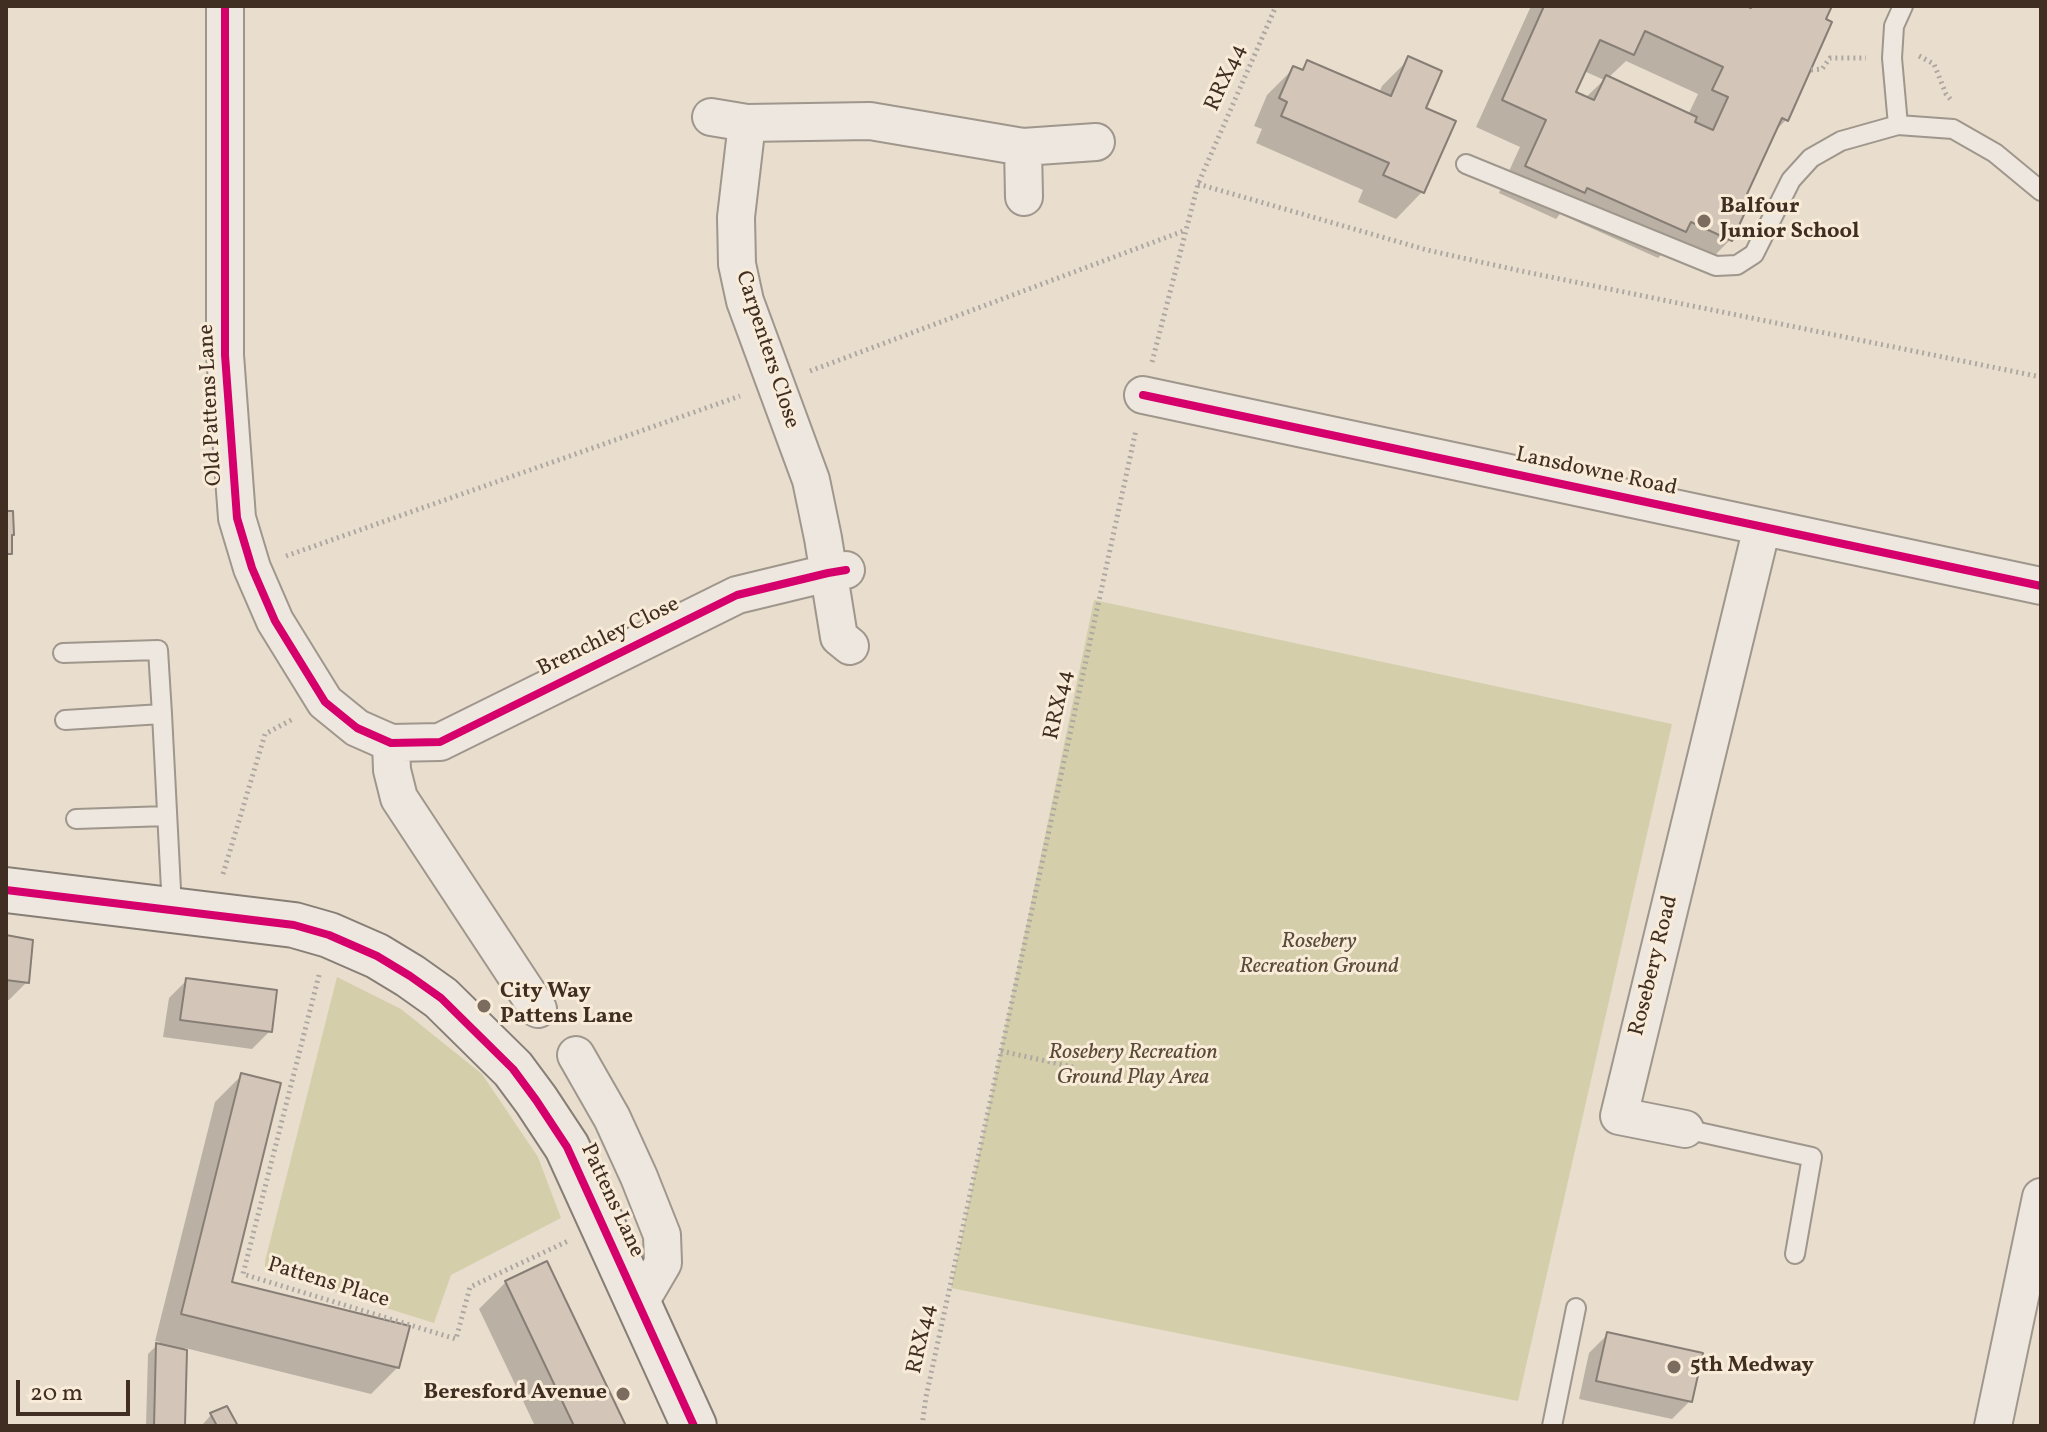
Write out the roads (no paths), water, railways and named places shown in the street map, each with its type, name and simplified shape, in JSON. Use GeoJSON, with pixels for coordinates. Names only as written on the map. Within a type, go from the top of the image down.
{"type":"FeatureCollection","features":[{"type":"Feature","properties":{"kind":"street","name":"Old Pattens Lane"},"geometry":{"type":"LineString","coordinates":[[225,6],[225,355],[237,518],[252,568],[275,621],[325,702],[357,728],[391,743]]}},
{"type":"Feature","properties":{"kind":"street"},"geometry":{"type":"LineString","coordinates":[[711,117],[747,123],[870,121],[1023,147],[1096,142]]}},
{"type":"Feature","properties":{"kind":"street","name":"Carpenters Close"},"geometry":{"type":"LineString","coordinates":[[747,123],[736,217],[737,264],[745,301],[811,480],[837,572]]}},
{"type":"Feature","properties":{"kind":"street"},"geometry":{"type":"LineString","coordinates":[[1023,147],[1024,197]]}},
{"type":"Feature","properties":{"kind":"street","name":"Lansdowne Road"},"geometry":{"type":"LineString","coordinates":[[1143,395],[2041,586]]}},
{"type":"Feature","properties":{"kind":"street","name":"Rosebery Road"},"geometry":{"type":"LineString","coordinates":[[1685,1129],[1619,1116],[1762,527]]}},
{"type":"Feature","properties":{"kind":"street"},"geometry":{"type":"LineString","coordinates":[[837,572],[839,637],[850,646]]}},
{"type":"Feature","properties":{"kind":"street","name":"Brenchley Close"},"geometry":{"type":"LineString","coordinates":[[391,743],[440,742],[737,595],[837,572]]}},
{"type":"Feature","properties":{"kind":"street"},"geometry":{"type":"LineString","coordinates":[[391,743],[392,770],[399,798],[538,1009]]}},
{"type":"Feature","properties":{"kind":"street","name":"Pattens Lane"},"geometry":{"type":"LineString","coordinates":[[6,890],[294,925],[329,935],[377,956],[441,998],[513,1069],[567,1147],[694,1426]]}},
{"type":"Feature","properties":{"kind":"street","name":"Pattens Lane"},"geometry":{"type":"LineString","coordinates":[[576,1055],[612,1118],[662,1235],[663,1263],[639,1304]]}},
{"type":"Feature","properties":{"kind":"street"},"geometry":{"type":"LineString","coordinates":[[1993,1426],[2041,1197]]}},
{"type":"Feature","properties":{"kind":"lane"},"geometry":{"type":"LineString","coordinates":[[1898,125],[1892,58],[1894,26],[1903,6]]}},
{"type":"Feature","properties":{"kind":"lane"},"geometry":{"type":"LineString","coordinates":[[1466,164],[1716,266],[1737,265],[1754,254],[1791,180],[1811,158],[1841,141],[1898,125],[1953,129],[1995,153],[2041,191]]}},
{"type":"Feature","properties":{"kind":"lane"},"geometry":{"type":"LineString","coordinates":[[63,653],[158,650],[167,816],[192,911]]}},
{"type":"Feature","properties":{"kind":"lane"},"geometry":{"type":"LineString","coordinates":[[65,720],[162,714]]}},
{"type":"Feature","properties":{"kind":"lane"},"geometry":{"type":"LineString","coordinates":[[76,819],[167,816]]}},
{"type":"Feature","properties":{"kind":"lane","name":"Rosebery Road"},"geometry":{"type":"LineString","coordinates":[[1685,1129],[1812,1157],[1795,1254]]}},
{"type":"Feature","properties":{"kind":"lane"},"geometry":{"type":"LineString","coordinates":[[1552,1426],[1576,1308]]}},
{"type":"Feature","properties":{"kind":"place","name":"Balfour Junior School"},"geometry":{"type":"Point","coordinates":[1704,221]}},
{"type":"Feature","properties":{"kind":"place","name":"City Way Pattens Lane"},"geometry":{"type":"Point","coordinates":[484,1006]}},
{"type":"Feature","properties":{"kind":"place","name":"5th Medway"},"geometry":{"type":"Point","coordinates":[1674,1367]}},
{"type":"Feature","properties":{"kind":"place","name":"Beresford Avenue"},"geometry":{"type":"Point","coordinates":[623,1394]}},
{"type":"Feature","properties":{"kind":"park label","name":"Rosebery Recreation Ground"},"geometry":{"type":"Point","coordinates":[1319,956]}},
{"type":"Feature","properties":{"kind":"park label","name":"Rosebery Recreation Ground Play Area"},"geometry":{"type":"Point","coordinates":[1133,1066]}}]}
